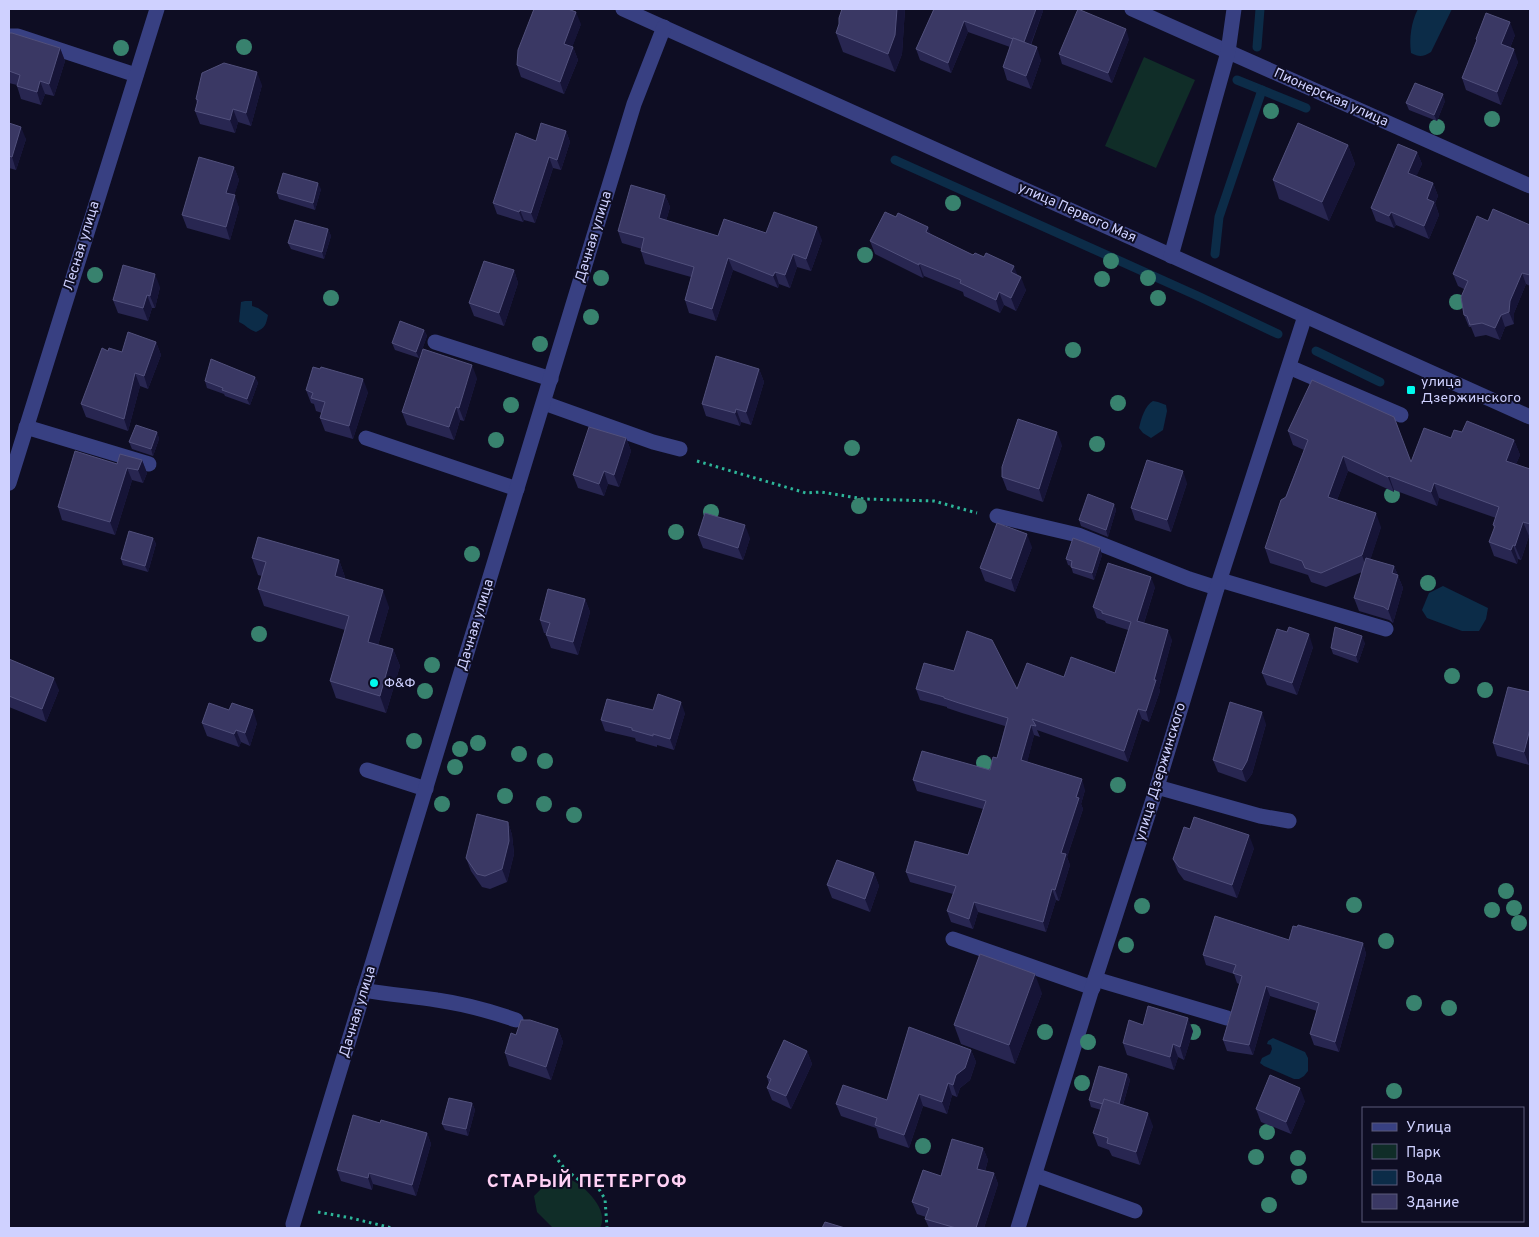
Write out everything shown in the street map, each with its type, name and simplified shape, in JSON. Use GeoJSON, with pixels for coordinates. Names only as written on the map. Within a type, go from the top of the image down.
{"type":"FeatureCollection","features":[{"type":"Feature","properties":{"kind":"street","name":"Лесная улица"},"geometry":{"type":"LineString","coordinates":[[9,483],[14,446],[26,427],[157,9]]}},
{"type":"Feature","properties":{"kind":"street","name":"улица Первого Мая"},"geometry":{"type":"LineString","coordinates":[[623,9],[643,13],[664,27],[1530,417]]}},
{"type":"Feature","properties":{"kind":"street","name":"Пионерская улица"},"geometry":{"type":"LineString","coordinates":[[1132,9],[1530,186]]}},
{"type":"Feature","properties":{"kind":"street"},"geometry":{"type":"LineString","coordinates":[[1171,256],[1228,52],[1234,9]]}},
{"type":"Feature","properties":{"kind":"street","name":"Дачная улица"},"geometry":{"type":"LineString","coordinates":[[293,1224],[634,104],[664,27]]}},
{"type":"Feature","properties":{"kind":"street"},"geometry":{"type":"LineString","coordinates":[[9,36],[18,36],[136,75]]}},
{"type":"Feature","properties":{"kind":"street","name":"улица Дзержинского"},"geometry":{"type":"LineString","coordinates":[[1018,1228],[1219,584],[1305,316]]}},
{"type":"Feature","properties":{"kind":"street"},"geometry":{"type":"LineString","coordinates":[[435,342],[551,379]]}},
{"type":"Feature","properties":{"kind":"street"},"geometry":{"type":"LineString","coordinates":[[1288,367],[1401,415]]}},
{"type":"Feature","properties":{"kind":"street"},"geometry":{"type":"LineString","coordinates":[[544,403],[653,442],[680,449]]}},
{"type":"Feature","properties":{"kind":"street"},"geometry":{"type":"LineString","coordinates":[[26,427],[149,464]]}},
{"type":"Feature","properties":{"kind":"street"},"geometry":{"type":"LineString","coordinates":[[366,438],[517,489]]}},
{"type":"Feature","properties":{"kind":"street"},"geometry":{"type":"LineString","coordinates":[[997,516],[1078,535],[1188,579],[1219,584],[1386,629]]}},
{"type":"Feature","properties":{"kind":"street"},"geometry":{"type":"LineString","coordinates":[[367,770],[426,789]]}},
{"type":"Feature","properties":{"kind":"street"},"geometry":{"type":"LineString","coordinates":[[1157,787],[1260,816],[1289,821]]}},
{"type":"Feature","properties":{"kind":"street"},"geometry":{"type":"LineString","coordinates":[[953,939],[1094,983],[1227,1018]]}},
{"type":"Feature","properties":{"kind":"street"},"geometry":{"type":"LineString","coordinates":[[364,990],[436,999],[490,1011],[516,1020]]}},
{"type":"Feature","properties":{"kind":"street"},"geometry":{"type":"LineString","coordinates":[[1035,1175],[1135,1211]]}},
{"type":"Feature","properties":{"kind":"path"},"geometry":{"type":"LineString","coordinates":[[680,449],[687,458],[806,493],[821,492],[864,499],[934,501],[966,511],[997,516]]}},
{"type":"Feature","properties":{"kind":"path"},"geometry":{"type":"LineString","coordinates":[[554,1155],[565,1169],[580,1181],[597,1186],[605,1199],[607,1228]]}},
{"type":"Feature","properties":{"kind":"path"},"geometry":{"type":"LineString","coordinates":[[298,1207],[392,1228]]}},
{"type":"Feature","properties":{"kind":"green space"},"geometry":{"type":"Polygon","coordinates":[[[1144,57],[1195,80],[1156,168],[1105,146],[1144,57]]]}},
{"type":"Feature","properties":{"kind":"green space"},"geometry":{"type":"Polygon","coordinates":[[[557,1177],[575,1182],[594,1199],[602,1214],[600,1228],[553,1228],[537,1212],[534,1196],[557,1177]]]}},
{"type":"Feature","properties":{"kind":"water"},"geometry":{"type":"Polygon","coordinates":[[[1418,9],[1452,9],[1431,52],[1421,56],[1411,53],[1410,48],[1412,25],[1418,9]]]}},
{"type":"Feature","properties":{"kind":"water"},"geometry":{"type":"Polygon","coordinates":[[[252,301],[252,306],[268,315],[265,326],[256,332],[239,322],[241,302],[252,301]]]}},
{"type":"Feature","properties":{"kind":"water"},"geometry":{"type":"Polygon","coordinates":[[[1153,401],[1166,405],[1167,411],[1163,430],[1151,438],[1139,428],[1146,409],[1153,401]]]}},
{"type":"Feature","properties":{"kind":"water"},"geometry":{"type":"Polygon","coordinates":[[[1443,586],[1488,608],[1486,619],[1479,631],[1462,631],[1427,618],[1422,610],[1429,593],[1443,586]]]}},
{"type":"Feature","properties":{"kind":"water"},"geometry":{"type":"Polygon","coordinates":[[[1273,1038],[1305,1052],[1308,1058],[1308,1071],[1304,1076],[1294,1079],[1260,1063],[1262,1058],[1270,1054],[1271,1045],[1267,1044],[1273,1038]]]}},
{"type":"Feature","properties":{"kind":"building"},"geometry":{"type":"Polygon","coordinates":[[[534,9],[568,9],[576,12],[564,44],[573,47],[560,82],[517,65],[518,50],[534,9]]]}},
{"type":"Feature","properties":{"kind":"building"},"geometry":{"type":"Polygon","coordinates":[[[842,9],[897,9],[895,35],[888,54],[836,33],[842,9]]]}},
{"type":"Feature","properties":{"kind":"building"},"geometry":{"type":"Polygon","coordinates":[[[934,9],[1036,9],[1024,42],[964,21],[948,63],[916,49],[934,9]]]}},
{"type":"Feature","properties":{"kind":"building"},"geometry":{"type":"Polygon","coordinates":[[[1078,9],[1126,29],[1108,73],[1059,54],[1078,9]]]}},
{"type":"Feature","properties":{"kind":"building"},"geometry":{"type":"Polygon","coordinates":[[[1486,13],[1510,22],[1501,44],[1514,49],[1497,92],[1462,78],[1486,13]]]}},
{"type":"Feature","properties":{"kind":"building"},"geometry":{"type":"Polygon","coordinates":[[[9,33],[60,48],[49,84],[40,81],[37,92],[17,86],[20,75],[9,71],[9,33]]]}},
{"type":"Feature","properties":{"kind":"building"},"geometry":{"type":"Polygon","coordinates":[[[1013,38],[1037,47],[1026,76],[1003,67],[1013,38]]]}},
{"type":"Feature","properties":{"kind":"building"},"geometry":{"type":"Polygon","coordinates":[[[224,63],[257,72],[246,113],[233,109],[230,120],[195,111],[202,73],[224,63]]]}},
{"type":"Feature","properties":{"kind":"building"},"geometry":{"type":"Polygon","coordinates":[[[1415,83],[1443,94],[1434,115],[1406,103],[1415,83]]]}},
{"type":"Feature","properties":{"kind":"building"},"geometry":{"type":"Polygon","coordinates":[[[9,123],[21,127],[12,157],[9,156],[9,123]]]}},
{"type":"Feature","properties":{"kind":"building"},"geometry":{"type":"Polygon","coordinates":[[[541,123],[566,131],[557,160],[549,157],[531,213],[520,210],[519,212],[493,203],[516,133],[536,141],[541,123]]]}},
{"type":"Feature","properties":{"kind":"building"},"geometry":{"type":"Polygon","coordinates":[[[1298,123],[1348,145],[1322,202],[1273,180],[1298,123]]]}},
{"type":"Feature","properties":{"kind":"building"},"geometry":{"type":"Polygon","coordinates":[[[1398,144],[1417,152],[1408,173],[1433,183],[1427,199],[1434,202],[1424,226],[1391,212],[1389,216],[1371,208],[1398,144]]]}},
{"type":"Feature","properties":{"kind":"building"},"geometry":{"type":"Polygon","coordinates":[[[199,157],[234,167],[226,193],[235,195],[226,227],[182,215],[199,157]]]}},
{"type":"Feature","properties":{"kind":"building"},"geometry":{"type":"Polygon","coordinates":[[[283,173],[318,183],[313,203],[277,193],[283,173]]]}},
{"type":"Feature","properties":{"kind":"building"},"geometry":{"type":"Polygon","coordinates":[[[631,185],[665,195],[659,218],[718,236],[724,219],[766,233],[774,212],[817,227],[806,259],[793,254],[785,275],[775,272],[773,276],[728,258],[712,309],[685,300],[694,267],[641,251],[644,238],[618,231],[631,185]]]}},
{"type":"Feature","properties":{"kind":"building"},"geometry":{"type":"Polygon","coordinates":[[[1493,209],[1530,225],[1530,275],[1522,273],[1510,301],[1509,312],[1501,315],[1495,328],[1482,323],[1470,325],[1467,316],[1464,315],[1461,297],[1468,281],[1453,274],[1477,216],[1488,221],[1493,209]]]}},
{"type":"Feature","properties":{"kind":"building"},"geometry":{"type":"Polygon","coordinates":[[[885,212],[896,217],[898,213],[928,227],[926,232],[973,255],[975,253],[984,257],[986,253],[1014,266],[1011,272],[1021,277],[1011,298],[999,292],[996,300],[960,283],[961,280],[919,263],[919,265],[870,241],[885,212]]]}},
{"type":"Feature","properties":{"kind":"building"},"geometry":{"type":"Polygon","coordinates":[[[295,220],[328,229],[322,252],[288,243],[295,220]]]}},
{"type":"Feature","properties":{"kind":"building"},"geometry":{"type":"Polygon","coordinates":[[[484,261],[514,270],[499,313],[469,303],[484,261]]]}},
{"type":"Feature","properties":{"kind":"building"},"geometry":{"type":"Polygon","coordinates":[[[123,265],[155,274],[150,296],[147,295],[143,308],[113,300],[123,265]]]}},
{"type":"Feature","properties":{"kind":"building"},"geometry":{"type":"Polygon","coordinates":[[[400,321],[424,330],[416,352],[392,343],[400,321]]]}},
{"type":"Feature","properties":{"kind":"building"},"geometry":{"type":"Polygon","coordinates":[[[128,332],[156,342],[144,376],[135,373],[124,419],[81,404],[102,348],[108,351],[109,348],[122,352],[128,332]]]}},
{"type":"Feature","properties":{"kind":"building"},"geometry":{"type":"Polygon","coordinates":[[[423,349],[472,365],[459,408],[456,407],[449,427],[402,412],[423,349]]]}},
{"type":"Feature","properties":{"kind":"building"},"geometry":{"type":"Polygon","coordinates":[[[716,356],[759,369],[746,412],[736,409],[735,413],[702,404],[716,356]]]}},
{"type":"Feature","properties":{"kind":"building"},"geometry":{"type":"Polygon","coordinates":[[[211,359],[255,377],[247,399],[222,390],[223,388],[205,381],[211,359]]]}},
{"type":"Feature","properties":{"kind":"building"},"geometry":{"type":"Polygon","coordinates":[[[313,367],[320,369],[321,367],[363,379],[349,426],[320,418],[325,402],[311,398],[313,393],[306,390],[313,367]]]}},
{"type":"Feature","properties":{"kind":"building"},"geometry":{"type":"Polygon","coordinates":[[[1312,380],[1394,417],[1411,462],[1424,428],[1451,438],[1454,430],[1462,432],[1467,421],[1514,440],[1506,461],[1530,469],[1530,524],[1523,522],[1515,546],[1513,545],[1511,550],[1489,542],[1499,507],[1434,483],[1431,492],[1388,477],[1343,456],[1328,497],[1376,513],[1362,555],[1321,573],[1305,568],[1302,561],[1265,548],[1281,500],[1286,497],[1308,440],[1288,431],[1312,380]]]}},
{"type":"Feature","properties":{"kind":"building"},"geometry":{"type":"Polygon","coordinates":[[[1018,419],[1057,432],[1039,489],[1002,477],[1002,467],[1018,419]]]}},
{"type":"Feature","properties":{"kind":"building"},"geometry":{"type":"Polygon","coordinates":[[[136,425],[157,432],[151,449],[129,442],[136,425]]]}},
{"type":"Feature","properties":{"kind":"building"},"geometry":{"type":"Polygon","coordinates":[[[589,427],[626,438],[614,475],[604,471],[599,484],[573,475],[589,427]]]}},
{"type":"Feature","properties":{"kind":"building"},"geometry":{"type":"Polygon","coordinates":[[[75,451],[117,464],[120,454],[142,460],[138,470],[127,468],[110,522],[58,507],[75,451]]]}},
{"type":"Feature","properties":{"kind":"building"},"geometry":{"type":"Polygon","coordinates":[[[1147,460],[1183,471],[1167,520],[1131,508],[1147,460]]]}},
{"type":"Feature","properties":{"kind":"building"},"geometry":{"type":"Polygon","coordinates":[[[1088,494],[1114,504],[1106,530],[1079,520],[1088,494]]]}},
{"type":"Feature","properties":{"kind":"building"},"geometry":{"type":"Polygon","coordinates":[[[705,513],[745,525],[738,548],[698,535],[705,513]]]}},
{"type":"Feature","properties":{"kind":"building"},"geometry":{"type":"Polygon","coordinates":[[[997,523],[1027,534],[1011,579],[980,568],[997,523]]]}},
{"type":"Feature","properties":{"kind":"building"},"geometry":{"type":"Polygon","coordinates":[[[129,531],[153,538],[145,566],[121,559],[129,531]]]}},
{"type":"Feature","properties":{"kind":"building"},"geometry":{"type":"Polygon","coordinates":[[[258,537],[339,560],[335,576],[383,590],[368,642],[393,649],[380,696],[330,681],[349,616],[258,589],[266,562],[252,558],[258,537]]]}},
{"type":"Feature","properties":{"kind":"building"},"geometry":{"type":"Polygon","coordinates":[[[1073,538],[1100,548],[1092,573],[1071,567],[1072,561],[1066,559],[1073,538]]]}},
{"type":"Feature","properties":{"kind":"building"},"geometry":{"type":"Polygon","coordinates":[[[1366,558],[1394,566],[1392,573],[1398,575],[1388,610],[1354,598],[1366,558]]]}},
{"type":"Feature","properties":{"kind":"building"},"geometry":{"type":"Polygon","coordinates":[[[1108,563],[1151,577],[1137,621],[1168,630],[1154,680],[1156,680],[1146,711],[1138,709],[1124,751],[1032,719],[1036,726],[1031,725],[1021,760],[1082,779],[1076,797],[1079,798],[1061,853],[1066,854],[1055,890],[1052,889],[1043,922],[974,902],[969,919],[947,911],[956,886],[906,872],[915,841],[968,855],[986,801],[913,780],[922,751],[990,770],[993,757],[997,758],[1008,718],[916,689],[924,663],[954,671],[967,631],[992,640],[1017,689],[1027,663],[1064,677],[1071,657],[1115,673],[1131,622],[1102,613],[1102,611],[1093,607],[1108,563]]]}},
{"type":"Feature","properties":{"kind":"building"},"geometry":{"type":"Polygon","coordinates":[[[548,589],[585,599],[573,642],[546,635],[550,623],[540,620],[548,589]]]}},
{"type":"Feature","properties":{"kind":"building"},"geometry":{"type":"Polygon","coordinates":[[[1289,627],[1309,634],[1292,683],[1262,673],[1277,629],[1287,632],[1289,627]]]}},
{"type":"Feature","properties":{"kind":"building"},"geometry":{"type":"Polygon","coordinates":[[[1335,627],[1362,636],[1356,656],[1331,648],[1335,627]]]}},
{"type":"Feature","properties":{"kind":"building"},"geometry":{"type":"Polygon","coordinates":[[[9,659],[54,678],[42,709],[9,696],[9,659]]]}},
{"type":"Feature","properties":{"kind":"building"},"geometry":{"type":"Polygon","coordinates":[[[1508,687],[1530,692],[1530,729],[1524,752],[1493,743],[1508,687]]]}},
{"type":"Feature","properties":{"kind":"building"},"geometry":{"type":"Polygon","coordinates":[[[658,694],[681,702],[670,739],[653,734],[653,736],[601,720],[607,699],[653,710],[658,694]]]}},
{"type":"Feature","properties":{"kind":"building"},"geometry":{"type":"Polygon","coordinates":[[[1230,702],[1262,712],[1247,761],[1242,770],[1213,760],[1230,702]]]}},
{"type":"Feature","properties":{"kind":"building"},"geometry":{"type":"Polygon","coordinates":[[[209,703],[229,710],[232,703],[253,710],[245,733],[236,730],[234,734],[202,723],[209,703]]]}},
{"type":"Feature","properties":{"kind":"building"},"geometry":{"type":"Polygon","coordinates":[[[477,814],[508,822],[509,841],[502,869],[485,876],[477,874],[466,858],[477,814]]]}},
{"type":"Feature","properties":{"kind":"building"},"geometry":{"type":"Polygon","coordinates":[[[1194,817],[1249,835],[1232,885],[1179,867],[1173,859],[1184,827],[1190,829],[1194,817]]]}},
{"type":"Feature","properties":{"kind":"building"},"geometry":{"type":"Polygon","coordinates":[[[837,860],[874,873],[865,899],[827,885],[837,860]]]}},
{"type":"Feature","properties":{"kind":"building"},"geometry":{"type":"Polygon","coordinates":[[[1215,916],[1289,940],[1293,926],[1297,927],[1298,925],[1363,943],[1335,1042],[1310,1034],[1319,1003],[1266,986],[1249,1045],[1223,1040],[1242,976],[1233,973],[1236,965],[1203,955],[1215,916]]]}},
{"type":"Feature","properties":{"kind":"building"},"geometry":{"type":"Polygon","coordinates":[[[980,954],[1035,974],[1009,1045],[954,1025],[980,954]]]}},
{"type":"Feature","properties":{"kind":"building"},"geometry":{"type":"Polygon","coordinates":[[[1148,1006],[1188,1018],[1180,1047],[1173,1044],[1170,1057],[1123,1043],[1129,1020],[1143,1025],[1148,1006]]]}},
{"type":"Feature","properties":{"kind":"building"},"geometry":{"type":"Polygon","coordinates":[[[521,1020],[530,1020],[558,1029],[546,1067],[505,1053],[511,1033],[516,1035],[521,1020]]]}},
{"type":"Feature","properties":{"kind":"building"},"geometry":{"type":"Polygon","coordinates":[[[909,1027],[971,1050],[965,1068],[956,1075],[953,1085],[948,1083],[942,1102],[919,1094],[904,1135],[875,1125],[877,1118],[836,1104],[843,1085],[887,1100],[909,1027]]]}},
{"type":"Feature","properties":{"kind":"building"},"geometry":{"type":"Polygon","coordinates":[[[784,1040],[807,1051],[786,1096],[767,1088],[771,1079],[767,1077],[784,1040]]]}},
{"type":"Feature","properties":{"kind":"building"},"geometry":{"type":"Polygon","coordinates":[[[1099,1066],[1127,1074],[1119,1104],[1104,1099],[1103,1104],[1089,1100],[1099,1066]]]}},
{"type":"Feature","properties":{"kind":"building"},"geometry":{"type":"Polygon","coordinates":[[[1270,1075],[1300,1088],[1286,1122],[1256,1109],[1270,1075]]]}},
{"type":"Feature","properties":{"kind":"building"},"geometry":{"type":"Polygon","coordinates":[[[449,1098],[472,1103],[466,1129],[442,1124],[449,1098]]]}},
{"type":"Feature","properties":{"kind":"building"},"geometry":{"type":"Polygon","coordinates":[[[1104,1099],[1148,1113],[1136,1152],[1107,1143],[1108,1138],[1093,1133],[1104,1099]]]}},
{"type":"Feature","properties":{"kind":"building"},"geometry":{"type":"Polygon","coordinates":[[[353,1115],[380,1123],[381,1120],[427,1133],[412,1185],[369,1173],[368,1178],[337,1170],[353,1115]]]}},
{"type":"Feature","properties":{"kind":"building"},"geometry":{"type":"Polygon","coordinates":[[[952,1139],[983,1148],[977,1169],[994,1173],[976,1228],[956,1228],[925,1219],[929,1208],[912,1202],[923,1170],[941,1176],[952,1139]]]}},
{"type":"Feature","properties":{"kind":"building"},"geometry":{"type":"Polygon","coordinates":[[[825,1222],[845,1228],[822,1228],[825,1222]]]}},
{"type":"Feature","properties":{"kind":"waterway"},"geometry":{"type":"LineString","coordinates":[[1257,47],[1260,9]]}},
{"type":"Feature","properties":{"kind":"waterway"},"geometry":{"type":"LineString","coordinates":[[1237,80],[1306,108]]}},
{"type":"Feature","properties":{"kind":"waterway"},"geometry":{"type":"LineString","coordinates":[[1215,254],[1219,217],[1262,90]]}},
{"type":"Feature","properties":{"kind":"waterway"},"geometry":{"type":"LineString","coordinates":[[895,160],[1278,334]]}},
{"type":"Feature","properties":{"kind":"waterway"},"geometry":{"type":"LineString","coordinates":[[1316,351],[1380,382]]}},
{"type":"Feature","properties":{"kind":"place","name":"улица Дзержинского"},"geometry":{"type":"Point","coordinates":[1411,390]}},
{"type":"Feature","properties":{"kind":"place","name":"Ф&Ф"},"geometry":{"type":"Point","coordinates":[374,683]}},
{"type":"Feature","properties":{"kind":"district","name":"СТАРЫЙ ПЕТЕРГОФ"},"geometry":{"type":"Point","coordinates":[587,1182]}}]}
